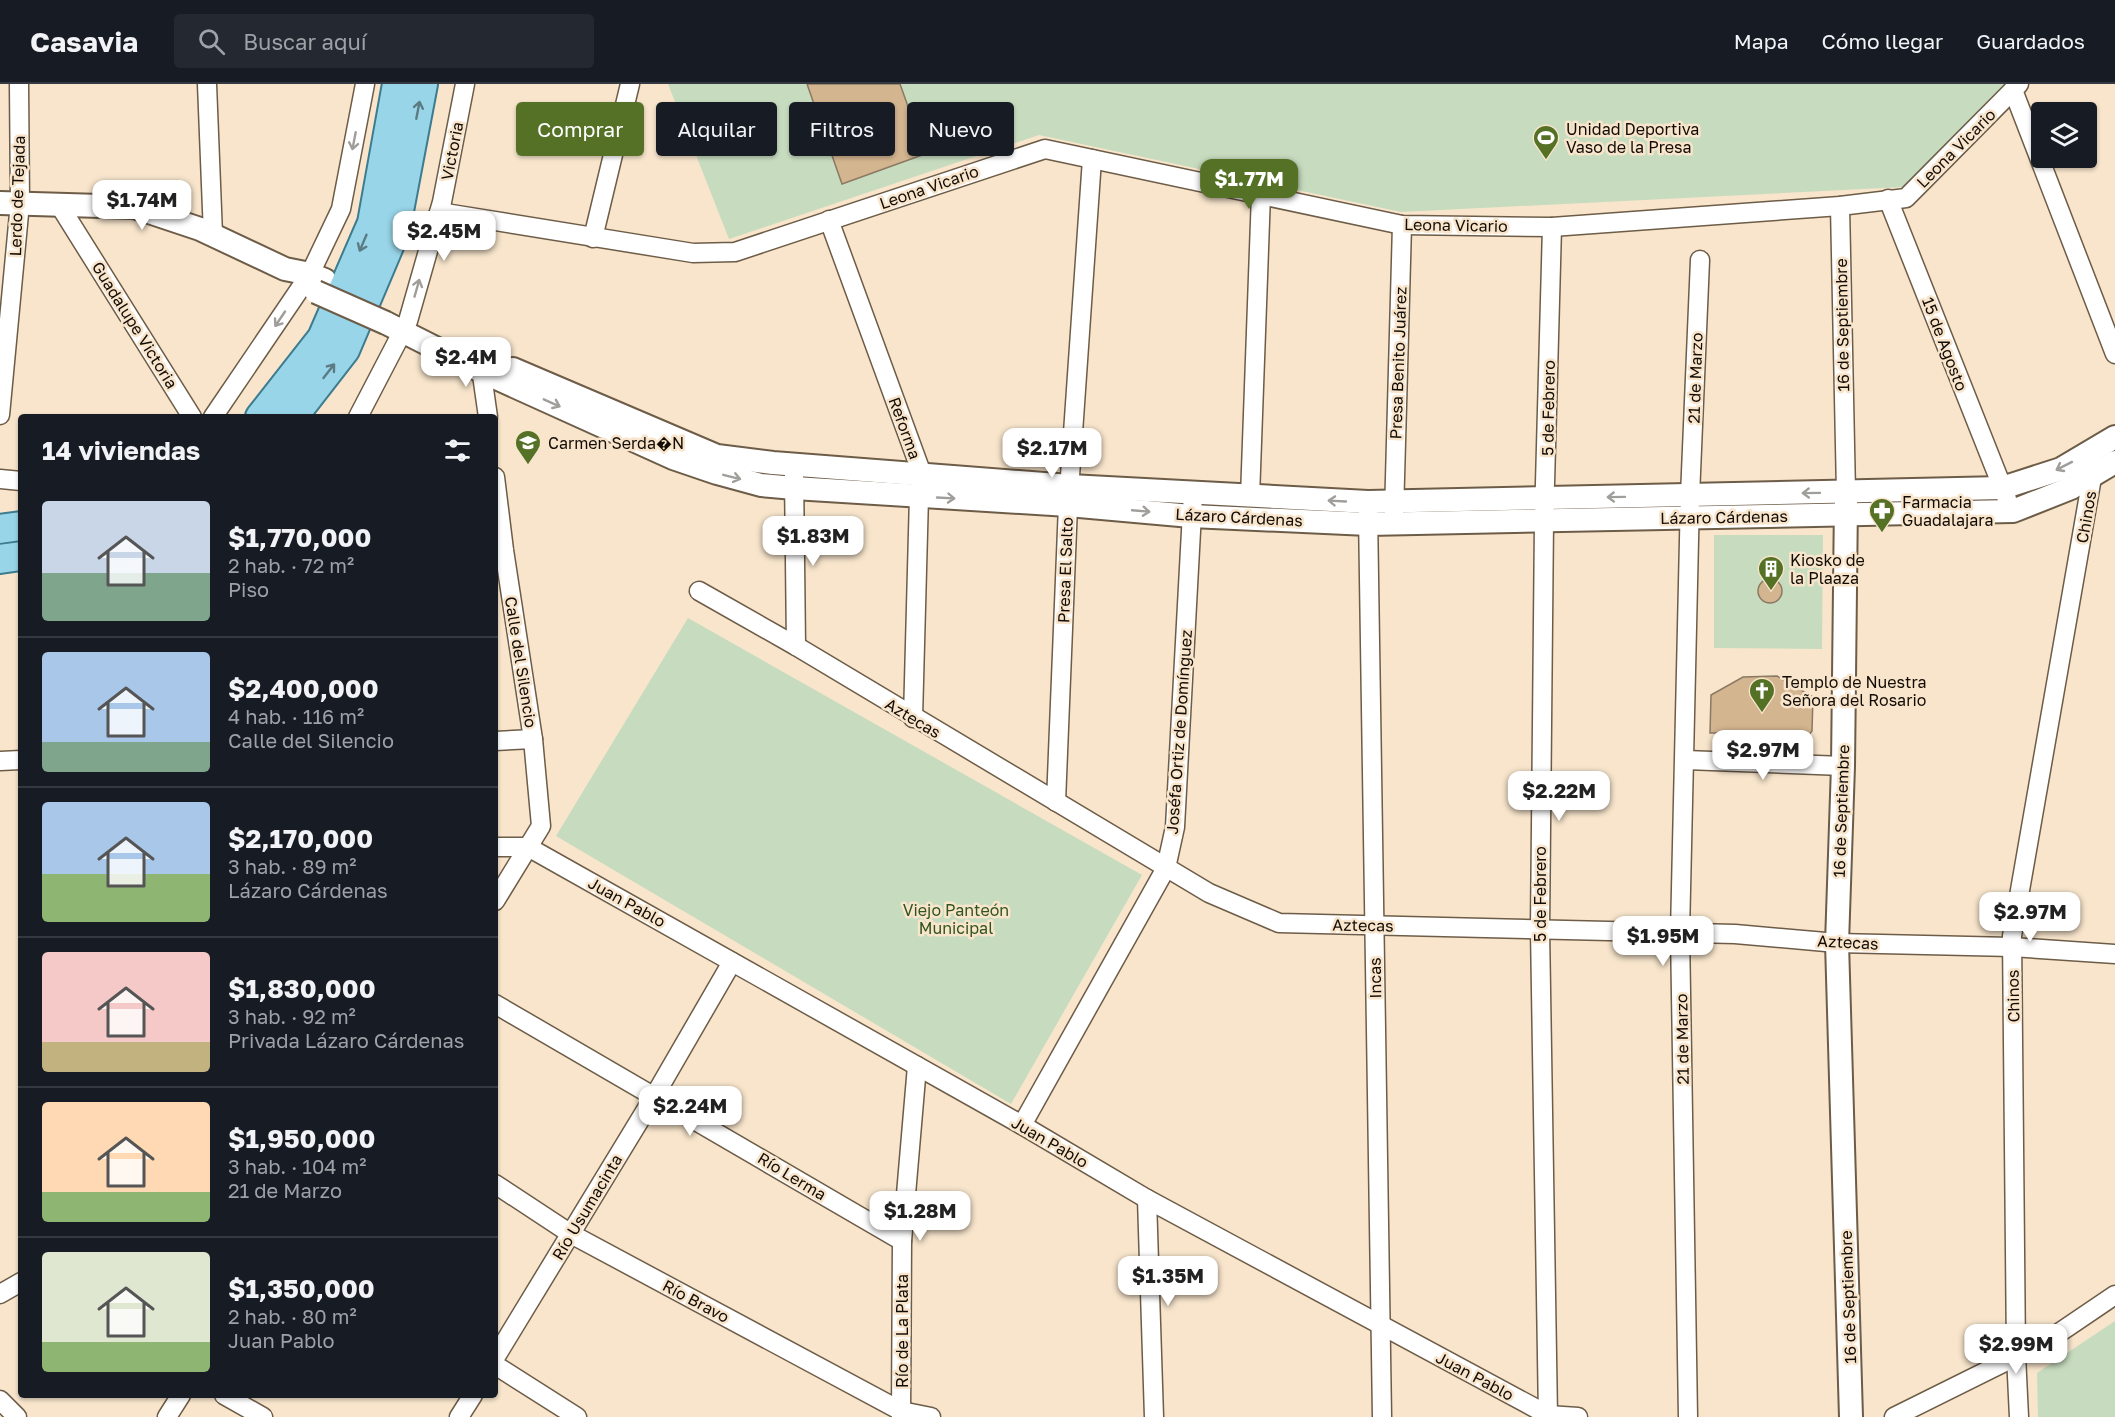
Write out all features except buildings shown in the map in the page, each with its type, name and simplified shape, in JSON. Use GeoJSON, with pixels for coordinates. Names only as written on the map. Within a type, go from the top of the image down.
{"type":"FeatureCollection","features":[{"type":"Feature","properties":{"kind":"main road"},"geometry":{"type":"LineString","coordinates":[[262,414],[322,338],[372,223],[397,84]]}},
{"type":"Feature","properties":{"kind":"main road"},"geometry":{"type":"LineString","coordinates":[[295,414],[345,350],[395,232],[423,84]]}},
{"type":"Feature","properties":{"kind":"main road"},"geometry":{"type":"LineString","coordinates":[[0,529],[18,526]]}},
{"type":"Feature","properties":{"kind":"main road"},"geometry":{"type":"LineString","coordinates":[[0,559],[18,556]]}},
{"type":"Feature","properties":{"kind":"street","name":"Lerdo de Tejada"},"geometry":{"type":"LineString","coordinates":[[0,415],[10,203],[19,84]]}},
{"type":"Feature","properties":{"kind":"street"},"geometry":{"type":"LineString","coordinates":[[207,84],[213,235]]}},
{"type":"Feature","properties":{"kind":"street"},"geometry":{"type":"LineString","coordinates":[[215,414],[314,283],[341,209],[365,84]]}},
{"type":"Feature","properties":{"kind":"street","name":"Victoria"},"geometry":{"type":"LineString","coordinates":[[359,414],[439,212],[465,84]]}},
{"type":"Feature","properties":{"kind":"street"},"geometry":{"type":"LineString","coordinates":[[593,238],[630,84]]}},
{"type":"Feature","properties":{"kind":"street"},"geometry":{"type":"LineString","coordinates":[[2016,87],[2115,354]]}},
{"type":"Feature","properties":{"kind":"street","name":"Leona Vicario"},"geometry":{"type":"LineString","coordinates":[[439,212],[693,254],[735,252],[1045,149],[1402,225],[1552,227],[1840,206],[1906,198],[2016,87]]}},
{"type":"Feature","properties":{"kind":"street","name":"Presa El Salto"},"geometry":{"type":"LineString","coordinates":[[1056,802],[1069,496],[1092,159]]}},
{"type":"Feature","properties":{"kind":"street"},"geometry":{"type":"LineString","coordinates":[[1250,497],[1261,194]]}},
{"type":"Feature","properties":{"kind":"street","name":"15 de Agosto"},"geometry":{"type":"LineString","coordinates":[[1888,199],[2013,511]]}},
{"type":"Feature","properties":{"kind":"street","name":"Lázaro Cárdenas"},"geometry":{"type":"LineString","coordinates":[[10,203],[134,207],[213,235],[397,321],[673,458],[761,485],[919,496],[1069,496],[1192,505],[1368,513],[1846,503],[2013,511],[2071,488],[2115,462]]}},
{"type":"Feature","properties":{"kind":"street","name":"Guadalupe Victoria"},"geometry":{"type":"LineString","coordinates":[[58,203],[190,414]]}},
{"type":"Feature","properties":{"kind":"street","name":"16 de Septiembre"},"geometry":{"type":"LineString","coordinates":[[1840,206],[1846,503],[1843,766],[1837,943],[1851,1417]]}},
{"type":"Feature","properties":{"kind":"street","name":"Reforma"},"geometry":{"type":"LineString","coordinates":[[829,220],[922,474],[919,496],[913,718]]}},
{"type":"Feature","properties":{"kind":"street","name":"Presa Benito Juárez"},"geometry":{"type":"LineString","coordinates":[[1394,512],[1402,225]]}},
{"type":"Feature","properties":{"kind":"street","name":"5 de Febrero"},"geometry":{"type":"LineString","coordinates":[[1548,1416],[1540,929],[1545,509],[1552,227]]}},
{"type":"Feature","properties":{"kind":"street","name":"21 de Marzo"},"geometry":{"type":"LineString","coordinates":[[1688,1417],[1680,933],[1690,506],[1700,260]]}},
{"type":"Feature","properties":{"kind":"street","name":"Lázaro Cárdenas"},"geometry":{"type":"LineString","coordinates":[[481,363],[717,456],[922,474],[1069,496]]}},
{"type":"Feature","properties":{"kind":"street"},"geometry":{"type":"LineString","coordinates":[[481,363],[488,414]]}},
{"type":"Feature","properties":{"kind":"street","name":"Lázaro Cárdenas"},"geometry":{"type":"LineString","coordinates":[[1846,503],[2002,488],[2061,469],[2115,437]]}},
{"type":"Feature","properties":{"kind":"street","name":"Chinos"},"geometry":{"type":"LineString","coordinates":[[2019,1417],[2016,1355],[2012,936],[2094,475],[2094,450]]}},
{"type":"Feature","properties":{"kind":"street"},"geometry":{"type":"LineString","coordinates":[[795,464],[796,646]]}},
{"type":"Feature","properties":{"kind":"street"},"geometry":{"type":"LineString","coordinates":[[0,479],[18,481]]}},
{"type":"Feature","properties":{"kind":"street","name":"Lázaro Cárdenas"},"geometry":{"type":"LineString","coordinates":[[1192,505],[1250,497],[1368,513]]}},
{"type":"Feature","properties":{"kind":"street","name":"Joséfa Ortiz de Domínguez"},"geometry":{"type":"LineString","coordinates":[[1022,1125],[1166,868],[1175,827],[1192,505]]}},
{"type":"Feature","properties":{"kind":"street","name":"Incas"},"geometry":{"type":"LineString","coordinates":[[1368,513],[1382,1417]]}},
{"type":"Feature","properties":{"kind":"street","name":"Calle del Silencio"},"geometry":{"type":"LineString","coordinates":[[498,532],[499,550],[533,739],[541,826],[498,896]]}},
{"type":"Feature","properties":{"kind":"street","name":"Aztecas"},"geometry":{"type":"LineString","coordinates":[[699,591],[796,646],[1209,893],[1279,923],[1735,934],[1837,943],[2012,947],[2115,954]]}},
{"type":"Feature","properties":{"kind":"street"},"geometry":{"type":"LineString","coordinates":[[498,741],[533,739]]}},
{"type":"Feature","properties":{"kind":"street"},"geometry":{"type":"LineString","coordinates":[[0,761],[18,760]]}},
{"type":"Feature","properties":{"kind":"street"},"geometry":{"type":"LineString","coordinates":[[1685,760],[1843,766]]}},
{"type":"Feature","properties":{"kind":"street"},"geometry":{"type":"LineString","coordinates":[[498,847],[528,847]]}},
{"type":"Feature","properties":{"kind":"street","name":"Juan Pablo"},"geometry":{"type":"LineString","coordinates":[[528,847],[1022,1125],[1147,1199],[1548,1416],[1578,1417]]}},
{"type":"Feature","properties":{"kind":"street","name":"Río Usumacinta"},"geometry":{"type":"LineString","coordinates":[[498,1353],[655,1095],[732,962]]}},
{"type":"Feature","properties":{"kind":"street","name":"Río Lerma"},"geometry":{"type":"LineString","coordinates":[[498,1006],[655,1095],[902,1241]]}},
{"type":"Feature","properties":{"kind":"street","name":"Río de La Plata"},"geometry":{"type":"LineString","coordinates":[[901,1414],[902,1241],[917,1066]]}},
{"type":"Feature","properties":{"kind":"street","name":"Río Bravo"},"geometry":{"type":"LineString","coordinates":[[498,1186],[571,1234],[901,1414],[931,1417]]}},
{"type":"Feature","properties":{"kind":"street"},"geometry":{"type":"LineString","coordinates":[[1147,1199],[1154,1417]]}},
{"type":"Feature","properties":{"kind":"street"},"geometry":{"type":"LineString","coordinates":[[0,1294],[18,1284]]}},
{"type":"Feature","properties":{"kind":"street"},"geometry":{"type":"LineString","coordinates":[[1894,1417],[2047,1341],[2115,1295]]}},
{"type":"Feature","properties":{"kind":"street"},"geometry":{"type":"LineString","coordinates":[[498,1367],[577,1417]]}},
{"type":"Feature","properties":{"kind":"street"},"geometry":{"type":"LineString","coordinates":[[167,1417],[179,1398]]}},
{"type":"Feature","properties":{"kind":"street"},"geometry":{"type":"LineString","coordinates":[[229,1398],[263,1417]]}},
{"type":"Feature","properties":{"kind":"street"},"geometry":{"type":"LineString","coordinates":[[459,1417],[471,1398]]}},
{"type":"Feature","properties":{"kind":"street"},"geometry":{"type":"LineString","coordinates":[[0,1402],[17,1417]]}},
{"type":"Feature","properties":{"kind":"green space","name":"Unidad Deportiva Vaso de la Presa"},"geometry":{"type":"Polygon","coordinates":[[[668,84],[2011,84],[1904,187],[1401,212],[1039,135],[1014,143],[1014,102],[907,102],[907,156],[976,156],[729,239],[696,156],[777,156],[777,102],[675,102],[668,84]]]}},
{"type":"Feature","properties":{"kind":"green space"},"geometry":{"type":"Polygon","coordinates":[[[1714,535],[1823,535],[1822,649],[1714,648],[1714,535]]]}},
{"type":"Feature","properties":{"kind":"green space","name":"Viejo Panteón Municipal"},"geometry":{"type":"Polygon","coordinates":[[[688,618],[1142,875],[1011,1104],[556,836],[688,618]]]}},
{"type":"Feature","properties":{"kind":"green space"},"geometry":{"type":"Polygon","coordinates":[[[2115,1321],[2115,1417],[2038,1417],[2037,1373],[2115,1321]]]}},
{"type":"Feature","properties":{"kind":"place","name":"Unidad Deportiva Vaso de la Presa"},"geometry":{"type":"Point","coordinates":[1546,161]}},
{"type":"Feature","properties":{"kind":"place","name":"Carmen Serda�N"},"geometry":{"type":"Point","coordinates":[528,466]}},
{"type":"Feature","properties":{"kind":"place","name":"Farmacia Guadalajara"},"geometry":{"type":"Point","coordinates":[1882,534]}},
{"type":"Feature","properties":{"kind":"place","name":"Kiosko de la Plaaza"},"geometry":{"type":"Point","coordinates":[1771,592]}},
{"type":"Feature","properties":{"kind":"place","name":"Templo de Nuestra Señora del Rosario"},"geometry":{"type":"Point","coordinates":[1762,714]}}]}
